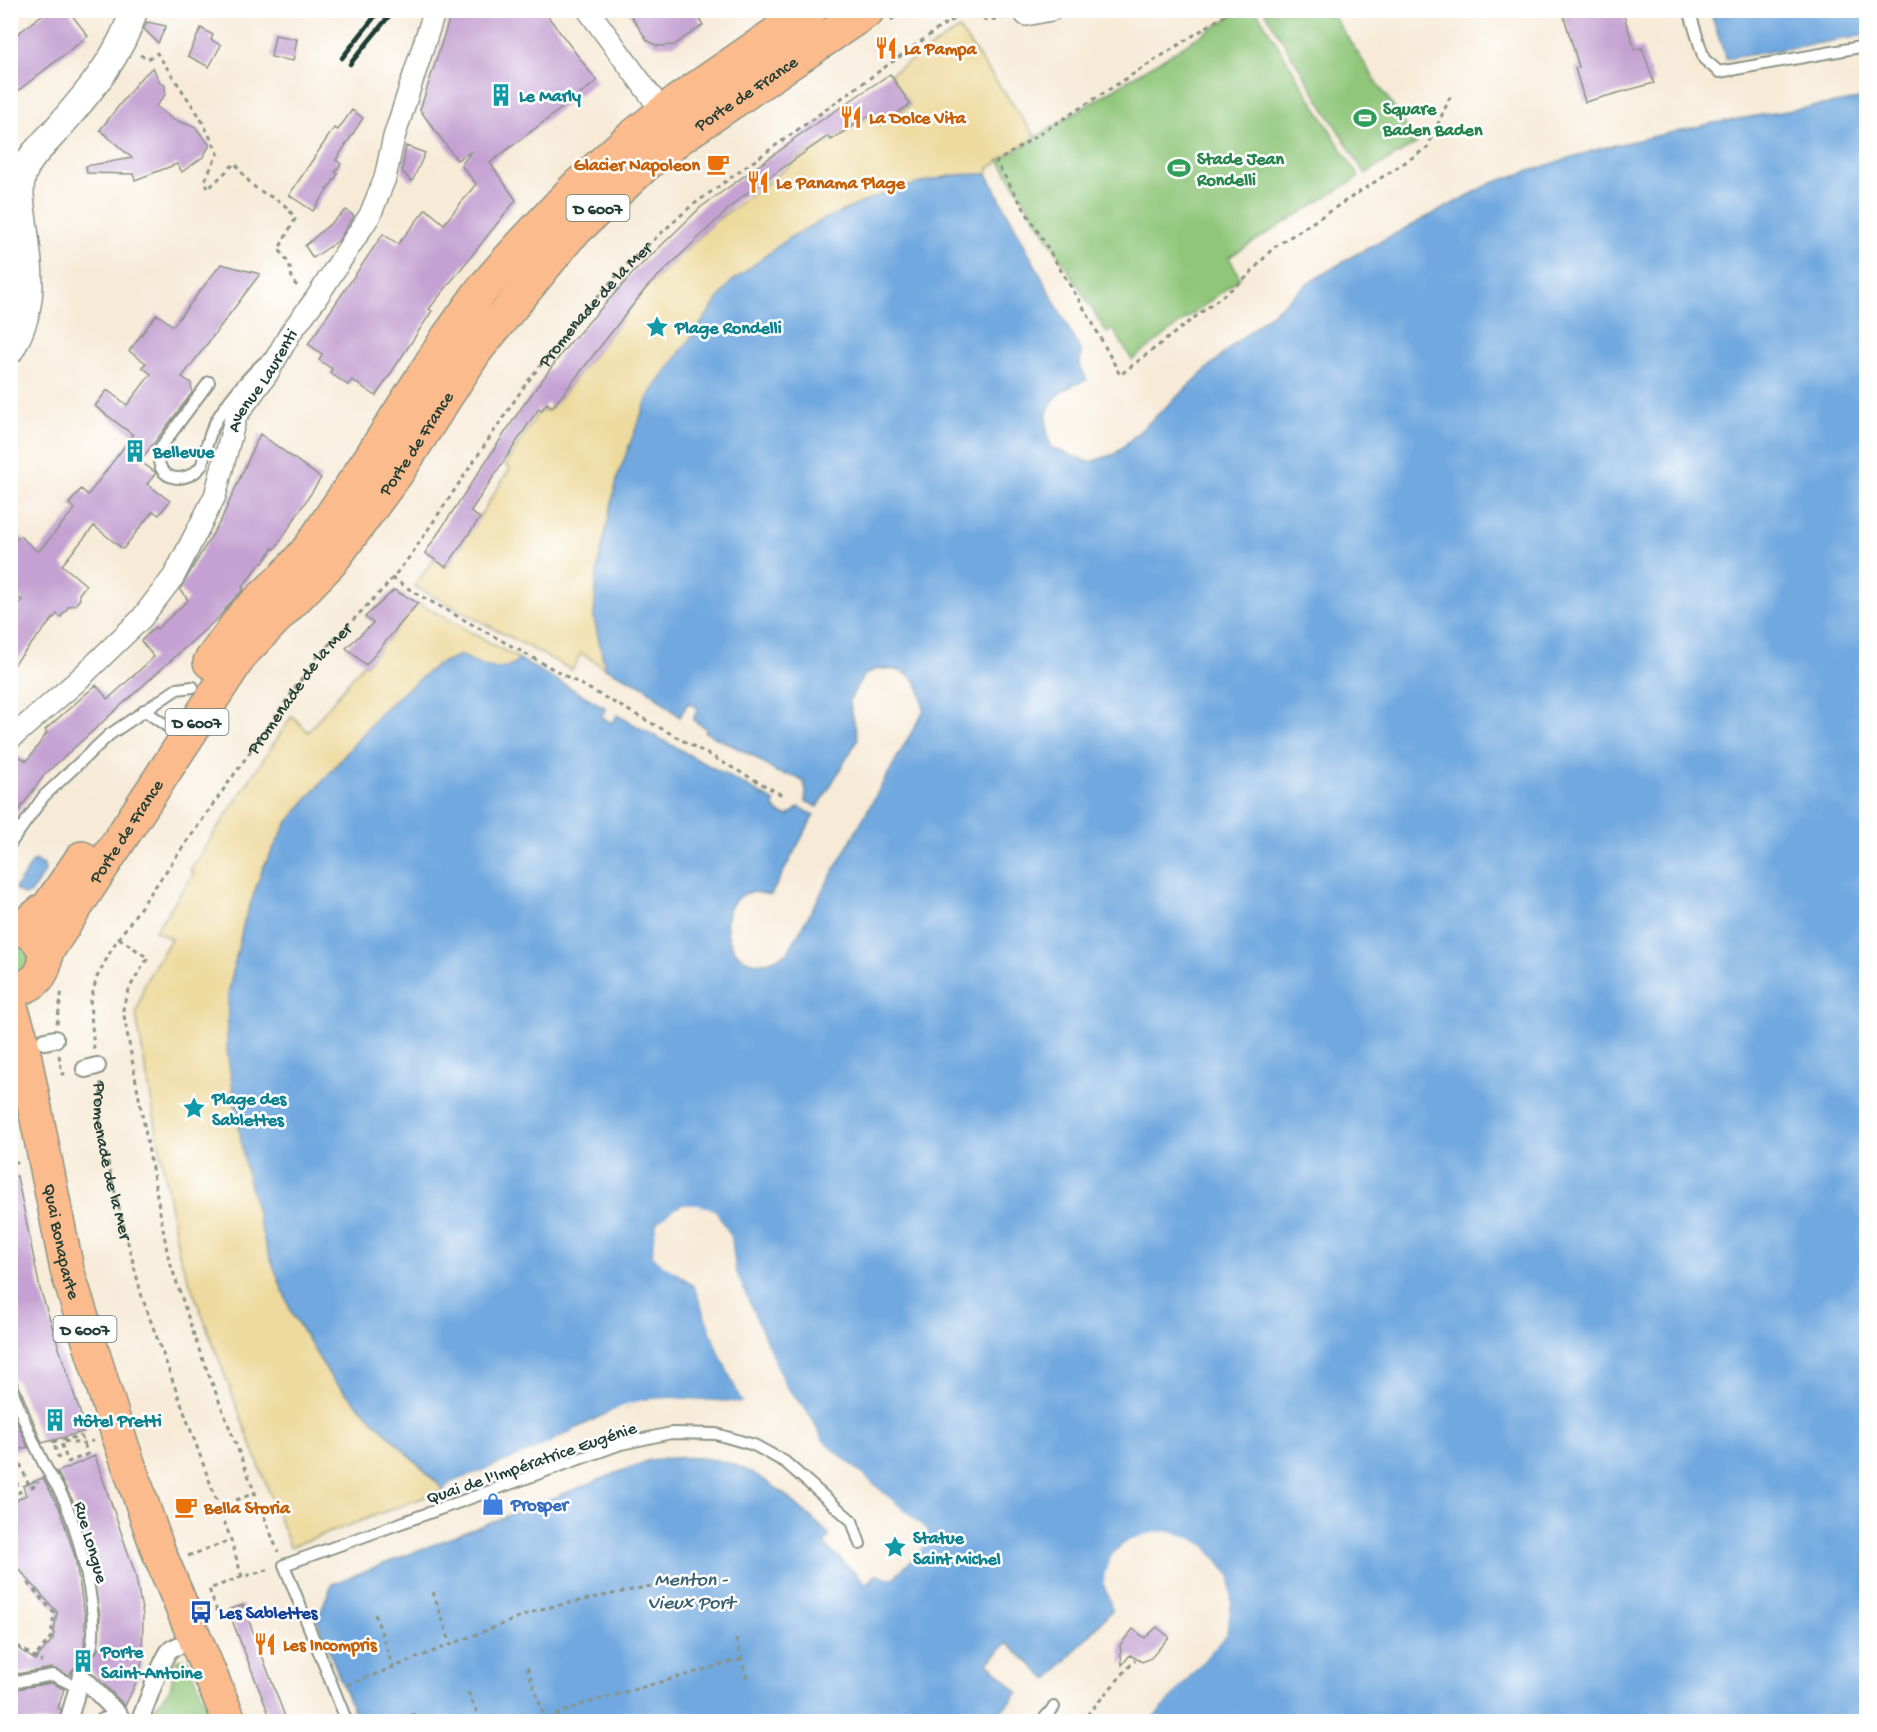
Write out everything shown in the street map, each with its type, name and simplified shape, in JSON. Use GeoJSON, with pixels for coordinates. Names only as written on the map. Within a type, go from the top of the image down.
{"type":"FeatureCollection","features":[{"type":"Feature","properties":{"kind":"main road","name":"Porte de France"},"geometry":{"type":"LineString","coordinates":[[32,983],[242,653],[330,563],[384,491],[476,350],[569,236],[637,172],[672,124],[810,10]]}},
{"type":"Feature","properties":{"kind":"main road","name":"Porte de France"},"geometry":{"type":"LineString","coordinates":[[14,930],[49,906],[123,798],[156,719],[193,687],[244,615],[309,549],[448,337],[481,291],[576,187],[672,124],[878,16]]}},
{"type":"Feature","properties":{"kind":"main road"},"geometry":{"type":"LineString","coordinates":[[14,930],[26,932],[37,939],[32,983]]}},
{"type":"Feature","properties":{"kind":"main road","name":"Quai Bonaparte"},"geometry":{"type":"LineString","coordinates":[[32,983],[45,1038],[67,1270],[118,1434],[159,1550],[230,1722]]}},
{"type":"Feature","properties":{"kind":"street"},"geometry":{"type":"LineString","coordinates":[[10,350],[21,331],[28,305],[30,280],[20,196],[22,175],[33,157],[97,82],[119,47],[135,10]]}},
{"type":"Feature","properties":{"kind":"street","name":"Avenue Laurenti"},"geometry":{"type":"LineString","coordinates":[[10,739],[75,683],[141,619],[174,576],[215,496],[236,416],[267,374],[291,332],[315,300],[370,215],[385,178],[394,137],[435,10]]}},
{"type":"Feature","properties":{"kind":"street"},"geometry":{"type":"LineString","coordinates":[[588,10],[672,124]]}},
{"type":"Feature","properties":{"kind":"street"},"geometry":{"type":"LineString","coordinates":[[1025,13],[1051,10]]}},
{"type":"Feature","properties":{"kind":"street"},"geometry":{"type":"LineString","coordinates":[[139,1722],[164,1658],[171,1649],[183,1644]]}},
{"type":"Feature","properties":{"kind":"street"},"geometry":{"type":"LineString","coordinates":[[68,1722],[81,1676],[120,1716],[103,1722]]}},
{"type":"Feature","properties":{"kind":"lane"},"geometry":{"type":"LineString","coordinates":[[1689,10],[1704,59],[1719,72],[1866,46]]}},
{"type":"Feature","properties":{"kind":"lane"},"geometry":{"type":"LineString","coordinates":[[209,382],[161,447],[157,457],[165,475],[188,477],[198,470],[202,465],[213,426],[221,413],[261,363],[280,351]]}},
{"type":"Feature","properties":{"kind":"lane"},"geometry":{"type":"LineString","coordinates":[[10,844],[44,796],[109,735],[156,719]]}},
{"type":"Feature","properties":{"kind":"lane","name":"Rue Longue"},"geometry":{"type":"LineString","coordinates":[[10,1384],[37,1450],[66,1504],[93,1616],[94,1636],[91,1648]]}},
{"type":"Feature","properties":{"kind":"lane","name":"Quai de l'Impératrice Eugénie"},"geometry":{"type":"LineString","coordinates":[[284,1565],[621,1444],[671,1433],[716,1434],[754,1445],[785,1462],[852,1521],[860,1544]]}},
{"type":"Feature","properties":{"kind":"lane"},"geometry":{"type":"LineString","coordinates":[[284,1565],[347,1722]]}},
{"type":"Feature","properties":{"kind":"lane"},"geometry":{"type":"LineString","coordinates":[[10,1683],[53,1675],[72,1679],[61,1722]]}},
{"type":"Feature","properties":{"kind":"lane"},"geometry":{"type":"LineString","coordinates":[[1041,1722],[1054,1707]]}},
{"type":"Feature","properties":{"kind":"path"},"geometry":{"type":"LineString","coordinates":[[878,16],[904,10]]}},
{"type":"Feature","properties":{"kind":"path"},"geometry":{"type":"LineString","coordinates":[[1233,10],[996,162],[1092,322],[1120,375],[1247,277],[1273,248],[1426,147],[1451,95]]}},
{"type":"Feature","properties":{"kind":"path","name":"Promenade de la Mer"},"geometry":{"type":"LineString","coordinates":[[242,1577],[231,1540],[142,1297],[111,1177],[100,1122],[100,1081],[91,1067],[90,1003],[97,977],[119,938],[317,657],[411,555],[525,385],[574,323],[626,265],[690,207],[945,24],[966,13],[987,20],[1025,13]]}},
{"type":"Feature","properties":{"kind":"path"},"geometry":{"type":"LineString","coordinates":[[135,52],[148,59],[157,53],[200,117],[218,153],[205,180],[208,189],[235,163],[256,189],[277,198],[290,211],[295,219],[279,249],[289,264],[293,282],[315,300]]}},
{"type":"Feature","properties":{"kind":"path"},"geometry":{"type":"LineString","coordinates":[[392,578],[782,795]]}},
{"type":"Feature","properties":{"kind":"path"},"geometry":{"type":"LineString","coordinates":[[119,938],[148,958],[129,988],[124,999],[123,1010],[168,1256],[198,1347],[284,1565],[209,1589],[217,1611]]}},
{"type":"Feature","properties":{"kind":"path"},"geometry":{"type":"LineString","coordinates":[[32,983],[58,1008],[45,1038]]}},
{"type":"Feature","properties":{"kind":"path"},"geometry":{"type":"LineString","coordinates":[[10,1156],[12,1163],[18,1162]]}},
{"type":"Feature","properties":{"kind":"path"},"geometry":{"type":"LineString","coordinates":[[62,1466],[54,1442],[81,1436],[88,1454],[68,1462],[61,1443],[69,1441],[80,1444],[102,1439]]}},
{"type":"Feature","properties":{"kind":"path"},"geometry":{"type":"LineString","coordinates":[[10,1439],[30,1488],[38,1484]]}},
{"type":"Feature","properties":{"kind":"path"},"geometry":{"type":"LineString","coordinates":[[10,1460],[18,1457]]}},
{"type":"Feature","properties":{"kind":"path"},"geometry":{"type":"LineString","coordinates":[[10,1465],[20,1492],[11,1496],[10,1493]]}},
{"type":"Feature","properties":{"kind":"path"},"geometry":{"type":"LineString","coordinates":[[236,1500],[255,1493]]}},
{"type":"Feature","properties":{"kind":"path"},"geometry":{"type":"LineString","coordinates":[[187,1557],[231,1540]]}},
{"type":"Feature","properties":{"kind":"path"},"geometry":{"type":"LineString","coordinates":[[343,1687],[541,1609],[704,1575]]}},
{"type":"Feature","properties":{"kind":"path"},"geometry":{"type":"LineString","coordinates":[[28,1583],[54,1613],[51,1637],[35,1657]]}},
{"type":"Feature","properties":{"kind":"path"},"geometry":{"type":"LineString","coordinates":[[433,1592],[451,1644]]}},
{"type":"Feature","properties":{"kind":"path"},"geometry":{"type":"LineString","coordinates":[[375,1614],[393,1667]]}},
{"type":"Feature","properties":{"kind":"path"},"geometry":{"type":"LineString","coordinates":[[736,1639],[747,1678]]}},
{"type":"Feature","properties":{"kind":"path"},"geometry":{"type":"LineString","coordinates":[[10,1641],[47,1665],[53,1675]]}},
{"type":"Feature","properties":{"kind":"path"},"geometry":{"type":"LineString","coordinates":[[539,1722],[580,1705],[742,1659]]}},
{"type":"Feature","properties":{"kind":"path"},"geometry":{"type":"LineString","coordinates":[[1081,1722],[1135,1660]]}},
{"type":"Feature","properties":{"kind":"path"},"geometry":{"type":"LineString","coordinates":[[527,1667],[545,1719]]}},
{"type":"Feature","properties":{"kind":"path"},"geometry":{"type":"LineString","coordinates":[[468,1692],[481,1722]]}},
{"type":"Feature","properties":{"kind":"path"},"geometry":{"type":"LineString","coordinates":[[413,1713],[416,1722]]}},
{"type":"Feature","properties":{"kind":"green space","name":"Stade Jean Rondelli"},"geometry":{"type":"Polygon","coordinates":[[[1256,10],[1359,177],[1229,257],[1240,278],[1132,360],[1113,329],[1107,333],[999,160],[1240,11],[1256,10]]]}},
{"type":"Feature","properties":{"kind":"green space"},"geometry":{"type":"Polygon","coordinates":[[[1264,11],[1330,11],[1417,143],[1365,174],[1264,11]]]}},
{"type":"Feature","properties":{"kind":"green space"},"geometry":{"type":"Polygon","coordinates":[[[10,942],[28,947],[31,967],[11,975],[10,942]]]}},
{"type":"Feature","properties":{"kind":"green space"},"geometry":{"type":"Polygon","coordinates":[[[177,1659],[188,1660],[213,1721],[148,1722],[154,1708],[170,1689],[177,1659]]]}},
{"type":"Feature","properties":{"kind":"sand","name":"Plage Rondelli"},"geometry":{"type":"Polygon","coordinates":[[[959,29],[1036,137],[989,167],[987,174],[954,175],[885,193],[822,220],[789,238],[618,475],[597,570],[594,618],[605,668],[581,653],[572,670],[414,586],[434,559],[447,567],[510,469],[505,465],[538,413],[552,408],[647,287],[716,221],[800,158],[873,113],[881,124],[910,105],[890,74],[959,29]]]}},
{"type":"Feature","properties":{"kind":"sand","name":"Plage des Sablettes"},"geometry":{"type":"Polygon","coordinates":[[[418,603],[519,659],[505,667],[498,668],[482,665],[460,655],[436,665],[287,823],[263,868],[244,922],[228,994],[265,1244],[292,1314],[332,1379],[444,1490],[290,1547],[179,1254],[136,1015],[145,982],[171,939],[155,931],[194,873],[190,870],[292,716],[308,732],[364,663],[366,665],[418,603]]]}},
{"type":"Feature","properties":{"kind":"water"},"geometry":{"type":"Polygon","coordinates":[[[1710,11],[1866,11],[1866,35],[1726,59],[1710,11]]]}},
{"type":"Feature","properties":{"kind":"water","name":"Menton - Vieux Port"},"geometry":{"type":"Polygon","coordinates":[[[1866,98],[1866,1721],[1151,1721],[1226,1634],[1231,1605],[1230,1576],[1204,1545],[1166,1531],[1124,1543],[1112,1555],[1104,1584],[1113,1609],[1048,1680],[1007,1643],[988,1663],[1018,1692],[992,1721],[357,1721],[317,1620],[332,1584],[650,1460],[681,1457],[707,1459],[730,1464],[770,1483],[830,1535],[824,1544],[867,1584],[877,1574],[888,1578],[894,1577],[925,1545],[928,1531],[823,1441],[810,1416],[785,1386],[735,1270],[731,1237],[715,1210],[682,1205],[657,1223],[653,1255],[695,1287],[716,1345],[743,1403],[672,1398],[649,1399],[599,1417],[535,1450],[451,1483],[444,1490],[332,1379],[292,1314],[265,1244],[245,1166],[227,1051],[228,994],[244,922],[263,868],[287,823],[384,709],[436,665],[461,655],[482,665],[498,668],[512,664],[519,659],[606,708],[601,717],[612,723],[617,715],[775,802],[774,807],[779,813],[788,816],[799,807],[814,815],[771,895],[752,892],[740,897],[732,905],[727,916],[730,941],[745,959],[757,963],[766,962],[788,952],[924,710],[918,685],[905,673],[891,669],[876,670],[864,676],[849,701],[858,739],[818,807],[805,801],[804,782],[796,777],[776,772],[753,756],[705,732],[706,728],[693,720],[698,708],[688,703],[680,717],[645,687],[605,668],[594,618],[597,570],[618,475],[648,397],[730,283],[789,238],[822,220],[885,193],[954,175],[987,174],[1081,352],[1080,366],[1087,380],[1064,390],[1050,405],[1047,414],[1046,424],[1052,448],[1089,462],[1115,454],[1232,346],[1310,282],[1353,256],[1492,183],[1598,149],[1714,123],[1866,98]]]}},
{"type":"Feature","properties":{"kind":"water"},"geometry":{"type":"Polygon","coordinates":[[[34,860],[44,865],[45,872],[30,894],[24,895],[15,889],[34,860]]]}},
{"type":"Feature","properties":{"kind":"pier"},"geometry":{"type":"Polygon","coordinates":[[[682,1205],[699,1205],[715,1210],[731,1237],[735,1270],[785,1386],[810,1416],[823,1441],[928,1531],[925,1545],[894,1577],[888,1578],[877,1574],[879,1572],[892,1575],[923,1544],[925,1533],[821,1443],[807,1417],[782,1388],[732,1271],[729,1238],[713,1213],[699,1208],[683,1208],[670,1215],[660,1225],[656,1254],[665,1263],[689,1276],[698,1285],[707,1315],[746,1402],[745,1405],[672,1401],[649,1402],[628,1407],[536,1452],[444,1490],[451,1483],[535,1450],[627,1404],[649,1399],[672,1398],[743,1403],[716,1345],[695,1287],[687,1279],[663,1265],[653,1255],[657,1223],[682,1205]]]}},
{"type":"Feature","properties":{"kind":"pier"},"geometry":{"type":"Polygon","coordinates":[[[1166,1531],[1186,1536],[1204,1545],[1230,1576],[1231,1605],[1226,1634],[1148,1722],[1223,1632],[1228,1605],[1227,1578],[1202,1547],[1166,1534],[1144,1538],[1126,1545],[1114,1557],[1107,1584],[1116,1606],[1113,1609],[1104,1584],[1105,1573],[1112,1555],[1124,1543],[1143,1535],[1166,1531]]]}},
{"type":"Feature","properties":{"kind":"building"},"geometry":{"type":"Polygon","coordinates":[[[48,10],[68,10],[88,36],[10,97],[10,40],[48,10]]]}},
{"type":"Feature","properties":{"kind":"building"},"geometry":{"type":"Polygon","coordinates":[[[456,10],[543,10],[597,81],[490,163],[516,200],[429,309],[432,311],[376,396],[352,380],[348,385],[330,373],[332,369],[319,360],[322,354],[308,344],[383,234],[398,244],[426,209],[444,224],[476,184],[461,165],[472,151],[457,160],[420,110],[449,20],[456,10]]]}},
{"type":"Feature","properties":{"kind":"building"},"geometry":{"type":"Polygon","coordinates":[[[627,10],[693,10],[703,25],[674,45],[657,46],[647,40],[627,10]]]}},
{"type":"Feature","properties":{"kind":"building"},"geometry":{"type":"Polygon","coordinates":[[[1562,10],[1622,10],[1635,50],[1642,48],[1654,83],[1585,102],[1575,68],[1579,67],[1562,10]]]}},
{"type":"Feature","properties":{"kind":"building"},"geometry":{"type":"Polygon","coordinates":[[[147,22],[166,26],[158,43],[144,29],[147,22]]]}},
{"type":"Feature","properties":{"kind":"building"},"geometry":{"type":"Polygon","coordinates":[[[201,28],[213,35],[211,40],[221,45],[209,67],[188,56],[201,28]]]}},
{"type":"Feature","properties":{"kind":"building"},"geometry":{"type":"Polygon","coordinates":[[[275,35],[297,39],[293,61],[271,57],[275,35]]]}},
{"type":"Feature","properties":{"kind":"building"},"geometry":{"type":"Polygon","coordinates":[[[153,67],[160,83],[165,85],[165,95],[156,106],[172,119],[195,127],[210,145],[203,157],[182,172],[177,164],[135,180],[133,174],[87,173],[86,166],[132,158],[100,130],[140,79],[153,67]]]}},
{"type":"Feature","properties":{"kind":"building"},"geometry":{"type":"Polygon","coordinates":[[[890,74],[910,104],[881,124],[873,113],[831,140],[828,136],[739,199],[647,287],[552,408],[547,403],[541,411],[539,408],[470,512],[480,518],[446,567],[425,553],[522,407],[568,345],[634,272],[701,207],[792,140],[890,74]]]}},
{"type":"Feature","properties":{"kind":"building"},"geometry":{"type":"Polygon","coordinates":[[[352,110],[363,118],[336,160],[341,164],[335,172],[338,174],[313,211],[289,195],[334,128],[338,130],[352,110]]]}},
{"type":"Feature","properties":{"kind":"building"},"geometry":{"type":"Polygon","coordinates":[[[406,146],[425,153],[412,182],[402,171],[406,146]]]}},
{"type":"Feature","properties":{"kind":"building"},"geometry":{"type":"Polygon","coordinates":[[[346,210],[354,216],[338,241],[313,258],[305,246],[346,210]]]}},
{"type":"Feature","properties":{"kind":"building","name":"Bellevue"},"geometry":{"type":"Polygon","coordinates":[[[221,264],[260,274],[182,377],[191,383],[192,393],[140,461],[156,473],[147,484],[170,501],[159,515],[153,511],[123,549],[94,526],[62,565],[86,585],[79,594],[80,599],[75,605],[69,606],[61,617],[57,614],[10,669],[10,615],[22,600],[10,591],[10,546],[20,536],[38,552],[75,509],[69,504],[81,489],[88,495],[133,435],[95,406],[107,390],[127,405],[151,374],[142,367],[146,363],[129,351],[157,314],[173,326],[221,264]]]}},
{"type":"Feature","properties":{"kind":"building"},"geometry":{"type":"Polygon","coordinates":[[[260,434],[321,478],[275,549],[273,548],[242,587],[244,589],[219,617],[45,774],[10,823],[10,751],[27,761],[47,733],[45,730],[96,685],[108,699],[154,657],[141,641],[188,600],[180,589],[221,520],[260,434]]]}},
{"type":"Feature","properties":{"kind":"building"},"geometry":{"type":"Polygon","coordinates":[[[394,590],[418,603],[366,665],[346,648],[373,623],[365,617],[394,590]]]}},
{"type":"Feature","properties":{"kind":"building"},"geometry":{"type":"Polygon","coordinates":[[[17,1176],[40,1289],[86,1431],[42,1443],[17,1381],[10,1377],[10,1177],[17,1176]]]}},
{"type":"Feature","properties":{"kind":"building"},"geometry":{"type":"Polygon","coordinates":[[[10,1406],[28,1447],[10,1452],[10,1406]]]}},
{"type":"Feature","properties":{"kind":"building"},"geometry":{"type":"Polygon","coordinates":[[[95,1456],[135,1573],[143,1615],[142,1661],[139,1676],[125,1706],[89,1669],[83,1666],[74,1668],[69,1675],[52,1668],[10,1675],[10,1643],[35,1660],[53,1639],[57,1612],[10,1559],[10,1504],[26,1495],[23,1486],[43,1478],[59,1507],[75,1557],[85,1617],[84,1650],[91,1655],[98,1650],[100,1616],[89,1554],[73,1501],[57,1472],[95,1456]]]}},
{"type":"Feature","properties":{"kind":"building"},"geometry":{"type":"Polygon","coordinates":[[[243,1605],[287,1722],[272,1722],[228,1610],[243,1605]]]}},
{"type":"Feature","properties":{"kind":"building"},"geometry":{"type":"Polygon","coordinates":[[[1157,1627],[1169,1637],[1151,1658],[1142,1662],[1130,1655],[1122,1665],[1120,1645],[1133,1629],[1145,1638],[1157,1627]]]}},
{"type":"Feature","properties":{"kind":"building"},"geometry":{"type":"Polygon","coordinates":[[[52,1683],[64,1689],[58,1708],[61,1709],[58,1722],[10,1722],[10,1690],[52,1683]]]}},
{"type":"Feature","properties":{"kind":"railway"},"geometry":{"type":"LineString","coordinates":[[342,58],[380,10]]}},
{"type":"Feature","properties":{"kind":"railway"},"geometry":{"type":"LineString","coordinates":[[350,64],[394,10]]}},
{"type":"Feature","properties":{"kind":"place","name":"La Pampa"},"geometry":{"type":"Point","coordinates":[886,48]}},
{"type":"Feature","properties":{"kind":"place","name":"Le Marly"},"geometry":{"type":"Point","coordinates":[501,95]}},
{"type":"Feature","properties":{"kind":"place","name":"La Dolce Vita"},"geometry":{"type":"Point","coordinates":[851,117]}},
{"type":"Feature","properties":{"kind":"place","name":"Square Baden Baden"},"geometry":{"type":"Point","coordinates":[1365,118]}},
{"type":"Feature","properties":{"kind":"place","name":"Glacier Napoleon"},"geometry":{"type":"Point","coordinates":[718,164]}},
{"type":"Feature","properties":{"kind":"place","name":"Stade Jean Rondelli"},"geometry":{"type":"Point","coordinates":[1179,168]}},
{"type":"Feature","properties":{"kind":"place","name":"Le Panama Plage"},"geometry":{"type":"Point","coordinates":[758,182]}},
{"type":"Feature","properties":{"kind":"place","name":"Plage Rondelli"},"geometry":{"type":"Point","coordinates":[657,327]}},
{"type":"Feature","properties":{"kind":"place","name":"Bellevue"},"geometry":{"type":"Point","coordinates":[135,451]}},
{"type":"Feature","properties":{"kind":"place","name":"Plage des Sablettes"},"geometry":{"type":"Point","coordinates":[194,1108]}},
{"type":"Feature","properties":{"kind":"place","name":"Hôtel Pretti"},"geometry":{"type":"Point","coordinates":[55,1420]}},
{"type":"Feature","properties":{"kind":"place","name":"Prosper"},"geometry":{"type":"Point","coordinates":[493,1504]}},
{"type":"Feature","properties":{"kind":"place","name":"Bella Storia"},"geometry":{"type":"Point","coordinates":[186,1507]}},
{"type":"Feature","properties":{"kind":"place","name":"Statue Saint Michel"},"geometry":{"type":"Point","coordinates":[895,1547]}},
{"type":"Feature","properties":{"kind":"place","name":"Les Sablettes"},"geometry":{"type":"Point","coordinates":[201,1612]}},
{"type":"Feature","properties":{"kind":"place","name":"Les Incompris"},"geometry":{"type":"Point","coordinates":[265,1644]}},
{"type":"Feature","properties":{"kind":"place","name":"Porte Saint-Antoine"},"geometry":{"type":"Point","coordinates":[83,1661]}}]}
